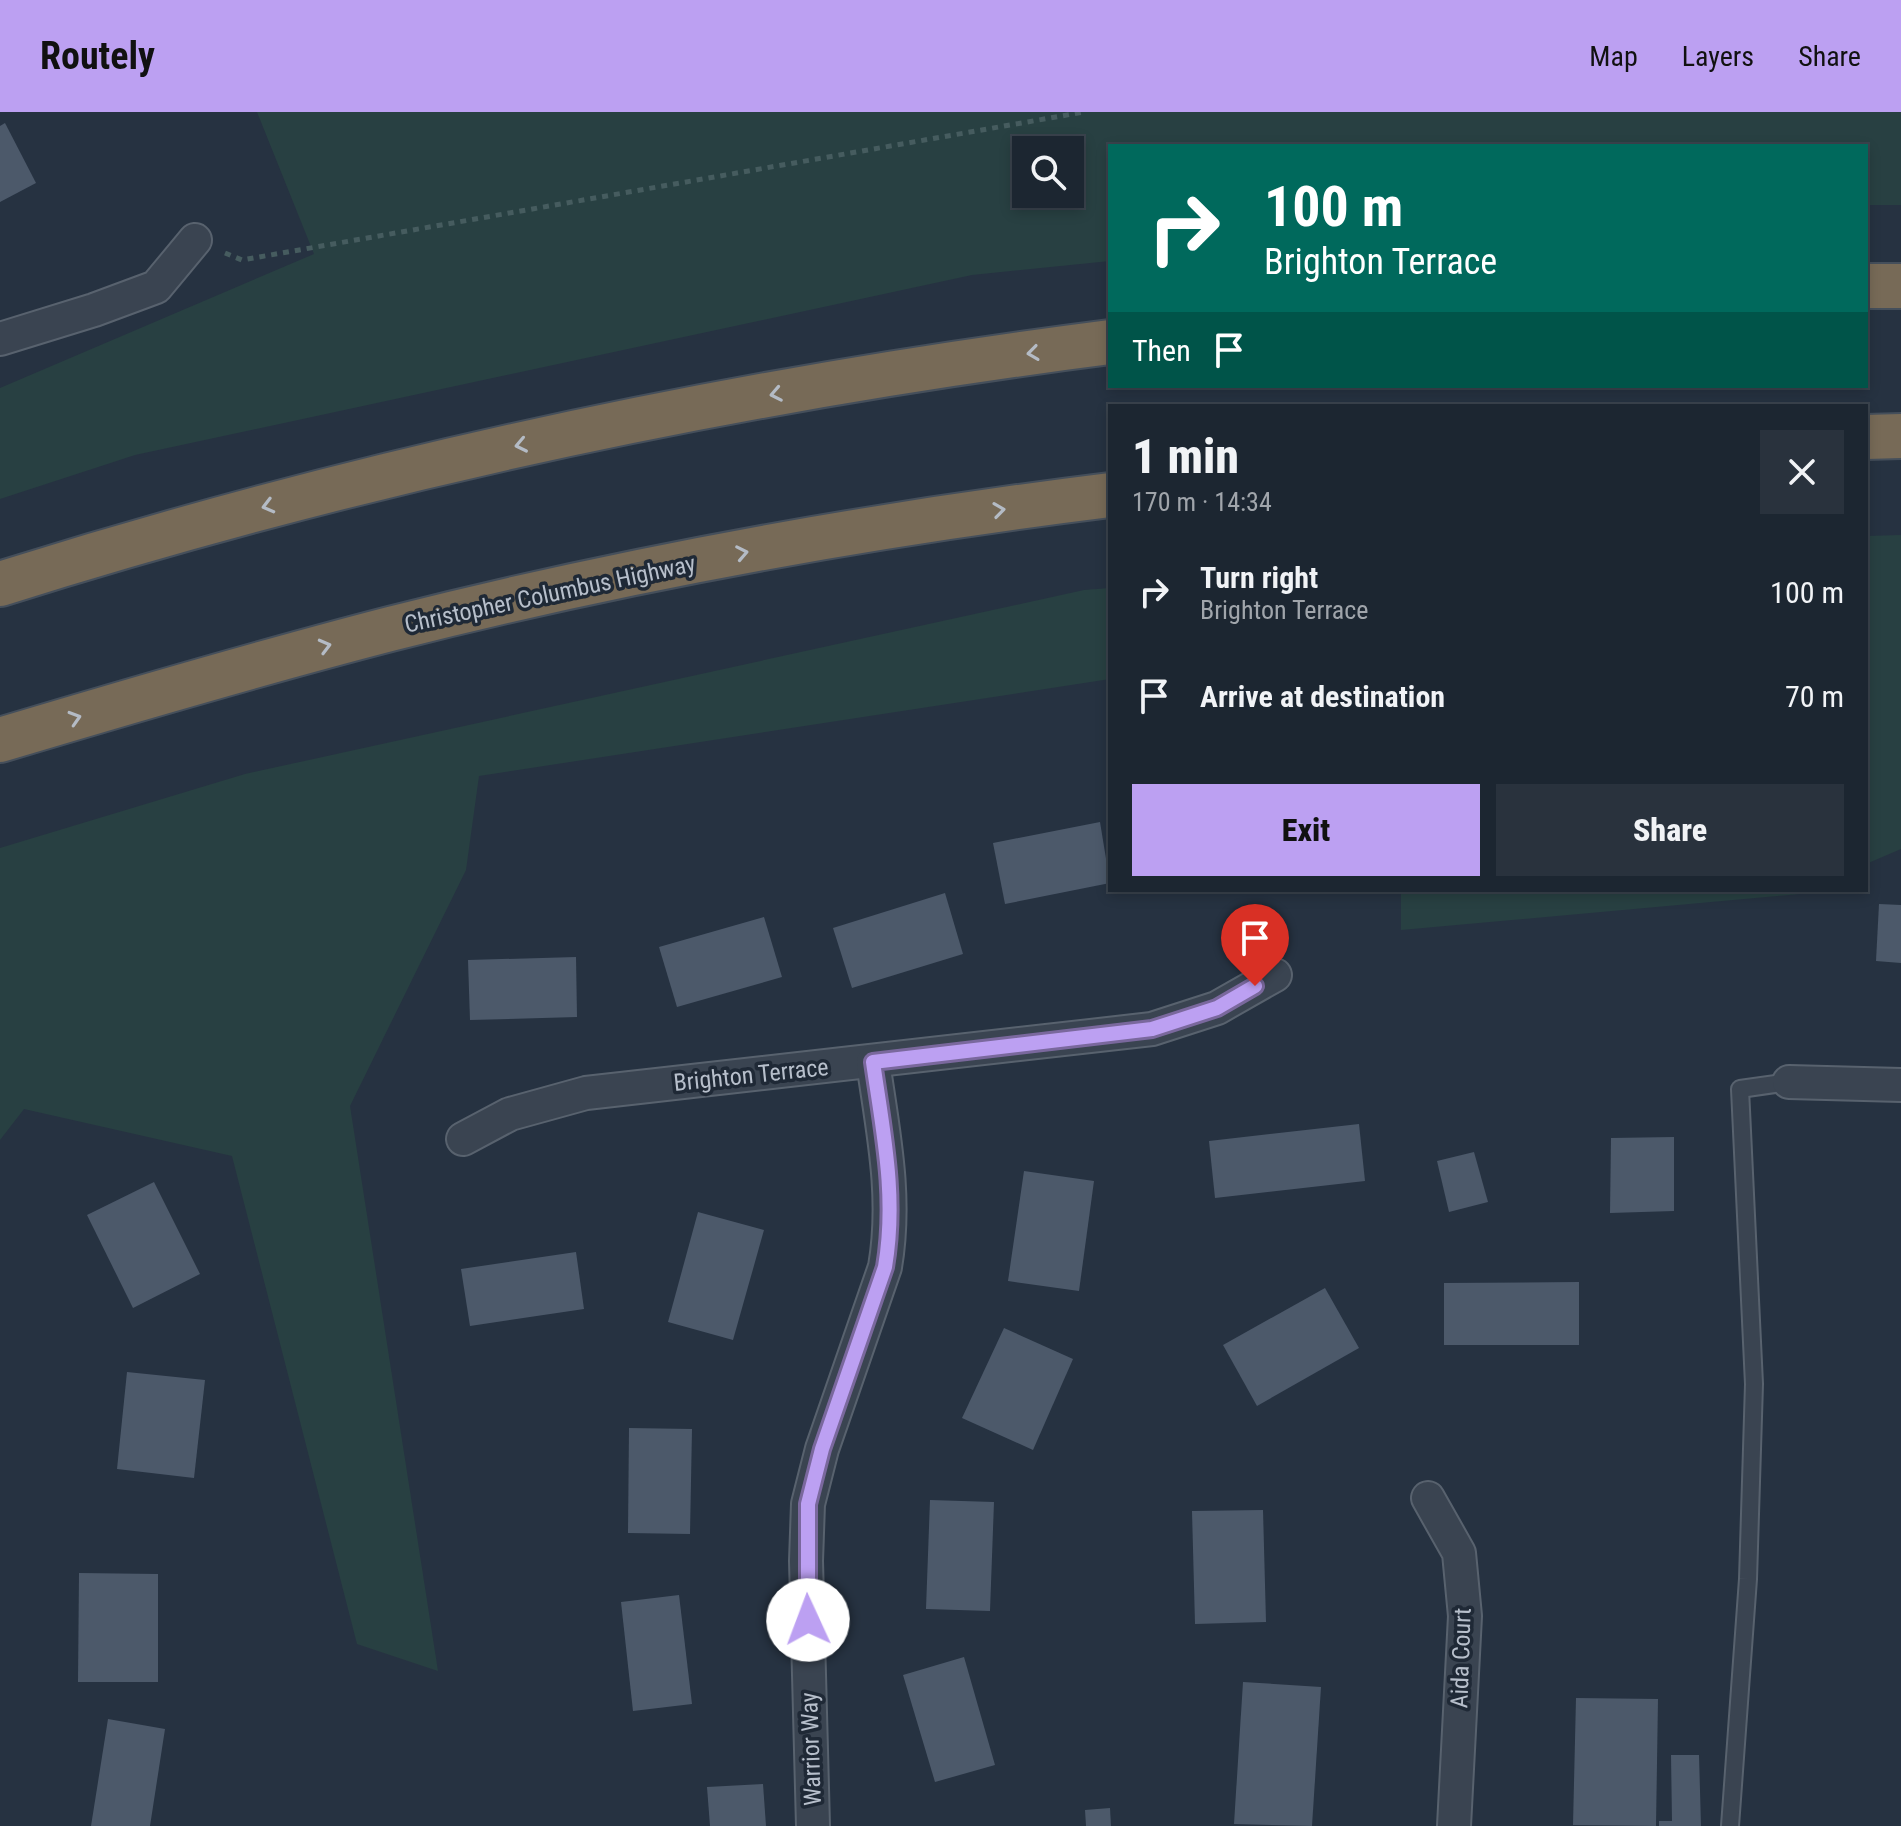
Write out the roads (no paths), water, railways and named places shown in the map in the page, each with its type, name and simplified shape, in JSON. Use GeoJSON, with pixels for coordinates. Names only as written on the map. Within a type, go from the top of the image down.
{"type":"FeatureCollection","features":[{"type":"Feature","properties":{"kind":"highway"},"geometry":{"type":"LineString","coordinates":[[1868,286],[1901,286]]}},
{"type":"Feature","properties":{"kind":"highway"},"geometry":{"type":"LineString","coordinates":[[0,584],[210,522],[499,449],[787,392],[1108,342]]}},
{"type":"Feature","properties":{"kind":"highway"},"geometry":{"type":"LineString","coordinates":[[1868,437],[1901,436]]}},
{"type":"Feature","properties":{"kind":"highway","name":"Christopher Columbus Highway"},"geometry":{"type":"LineString","coordinates":[[0,740],[250,666],[531,596],[829,537],[1108,495]]}},
{"type":"Feature","properties":{"kind":"street"},"geometry":{"type":"LineString","coordinates":[[0,339],[156,287],[195,240]]}},
{"type":"Feature","properties":{"kind":"street","name":"Brighton Terrace"},"geometry":{"type":"LineString","coordinates":[[463,1139],[510,1114],[586,1093],[1152,1029],[1217,1008],[1275,975]]}},
{"type":"Feature","properties":{"kind":"street","name":"Warrior Way"},"geometry":{"type":"LineString","coordinates":[[813,1826],[806,1561],[808,1504],[822,1449],[885,1267],[889,1241],[891,1188],[873,1062]]}},
{"type":"Feature","properties":{"kind":"street"},"geometry":{"type":"LineString","coordinates":[[1789,1082],[1901,1085]]}},
{"type":"Feature","properties":{"kind":"street","name":"Aida Court"},"geometry":{"type":"LineString","coordinates":[[1428,1498],[1459,1553],[1465,1616],[1454,1826]]}},
{"type":"Feature","properties":{"kind":"lane"},"geometry":{"type":"LineString","coordinates":[[1730,1826],[1748,1579],[1754,1384],[1740,1089],[1789,1082]]}}]}
